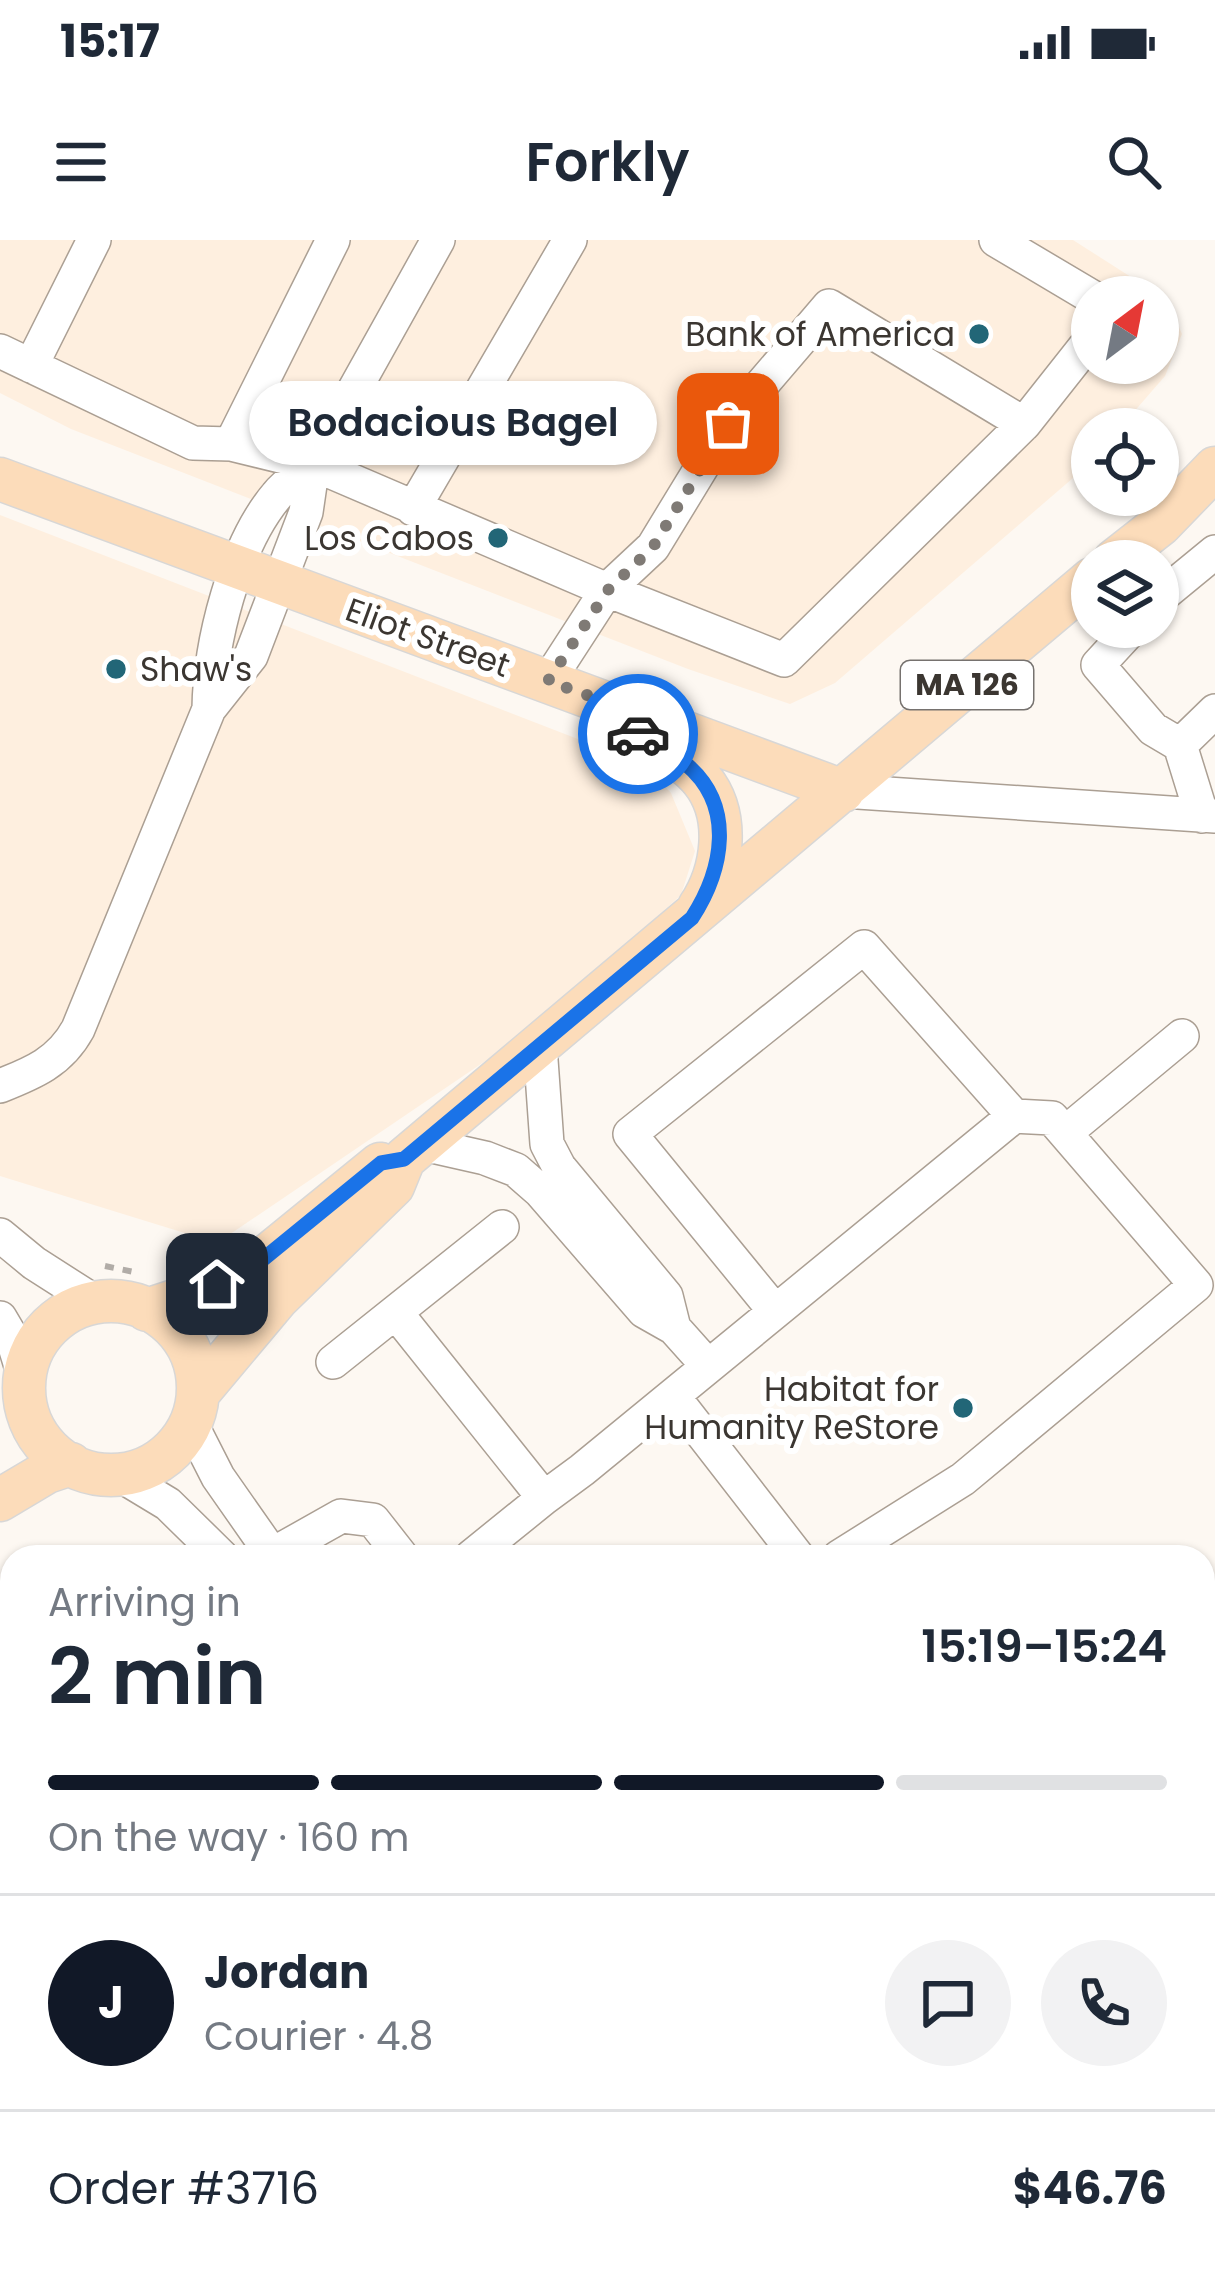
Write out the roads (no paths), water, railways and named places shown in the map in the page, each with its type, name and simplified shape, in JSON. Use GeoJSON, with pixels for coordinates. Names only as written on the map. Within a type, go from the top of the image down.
{"type":"FeatureCollection","features":[{"type":"Feature","properties":{"kind":"main road","name":"MA 126"},"geometry":{"type":"LineString","coordinates":[[1143,540],[1215,468]]}},
{"type":"Feature","properties":{"kind":"main road","name":"Eliot Street"},"geometry":{"type":"LineString","coordinates":[[0,479],[843,791]]}},
{"type":"Feature","properties":{"kind":"main road","name":"MA 126"},"geometry":{"type":"LineString","coordinates":[[92,1281],[119,1302],[150,1291],[199,1293],[256,1265],[381,1163],[413,1151],[1071,601]]}},
{"type":"Feature","properties":{"kind":"main road"},"geometry":{"type":"LineString","coordinates":[[598,699],[623,723],[685,763],[713,798],[720,854],[715,878],[692,918]]}},
{"type":"Feature","properties":{"kind":"main road","name":"MA 126"},"geometry":{"type":"LineString","coordinates":[[120,1475],[172,1452],[195,1408],[277,1299],[393,1186],[413,1151]]}},
{"type":"Feature","properties":{"kind":"main road"},"geometry":{"type":"LineString","coordinates":[[92,1281],[69,1311],[47,1328],[32,1352],[17,1407],[44,1442],[71,1464],[120,1475]]}},
{"type":"Feature","properties":{"kind":"main road"},"geometry":{"type":"LineString","coordinates":[[150,1291],[185,1343],[196,1369],[195,1408]]}},
{"type":"Feature","properties":{"kind":"main road"},"geometry":{"type":"LineString","coordinates":[[0,1500],[47,1472],[71,1464]]}},
{"type":"Feature","properties":{"kind":"street"},"geometry":{"type":"LineString","coordinates":[[31,366],[94,240]]}},
{"type":"Feature","properties":{"kind":"street"},"geometry":{"type":"LineString","coordinates":[[231,444],[333,240]]}},
{"type":"Feature","properties":{"kind":"street"},"geometry":{"type":"LineString","coordinates":[[209,709],[212,650],[239,567],[274,498],[313,464],[438,240]]}},
{"type":"Feature","properties":{"kind":"street"},"geometry":{"type":"LineString","coordinates":[[412,509],[570,240]]}},
{"type":"Feature","properties":{"kind":"street"},"geometry":{"type":"LineString","coordinates":[[996,240],[1071,285]]}},
{"type":"Feature","properties":{"kind":"street"},"geometry":{"type":"LineString","coordinates":[[548,681],[608,590],[653,547],[728,424],[829,306],[1024,424]]}},
{"type":"Feature","properties":{"kind":"street"},"geometry":{"type":"LineString","coordinates":[[0,351],[193,443],[231,444],[313,464],[784,660],[1024,424],[1071,365]]}},
{"type":"Feature","properties":{"kind":"street"},"geometry":{"type":"LineString","coordinates":[[0,1086],[42,1069],[59,1056],[78,1029],[209,709],[251,656],[306,512],[313,464]]}},
{"type":"Feature","properties":{"kind":"street"},"geometry":{"type":"LineString","coordinates":[[1179,579],[1215,552]]}},
{"type":"Feature","properties":{"kind":"street"},"geometry":{"type":"LineString","coordinates":[[1114,648],[1098,665],[1153,729],[1180,745],[1208,816]]}},
{"type":"Feature","properties":{"kind":"street"},"geometry":{"type":"LineString","coordinates":[[1180,745],[1215,711]]}},
{"type":"Feature","properties":{"kind":"street","name":"Eliot Street"},"geometry":{"type":"LineString","coordinates":[[843,791],[1208,816]]}},
{"type":"Feature","properties":{"kind":"street"},"geometry":{"type":"LineString","coordinates":[[774,1310],[629,1134],[863,946],[1014,1116]]}},
{"type":"Feature","properties":{"kind":"street"},"geometry":{"type":"LineString","coordinates":[[1065,1132],[1182,1036]]}},
{"type":"Feature","properties":{"kind":"street"},"geometry":{"type":"LineString","coordinates":[[540,1046],[548,1144],[559,1167],[666,1296],[674,1328]]}},
{"type":"Feature","properties":{"kind":"street"},"geometry":{"type":"LineString","coordinates":[[486,1545],[1014,1116],[1052,1118],[1206,1275],[963,1478],[858,1545]]}},
{"type":"Feature","properties":{"kind":"street"},"geometry":{"type":"LineString","coordinates":[[413,1151],[485,1158],[516,1170],[540,1191],[644,1311],[674,1328],[708,1366]]}},
{"type":"Feature","properties":{"kind":"street"},"geometry":{"type":"LineString","coordinates":[[333,1362],[502,1227]]}},
{"type":"Feature","properties":{"kind":"street"},"geometry":{"type":"LineString","coordinates":[[0,1235],[34,1263],[92,1281]]}},
{"type":"Feature","properties":{"kind":"street"},"geometry":{"type":"LineString","coordinates":[[397,1314],[544,1498]]}},
{"type":"Feature","properties":{"kind":"street"},"geometry":{"type":"LineString","coordinates":[[0,1318],[13,1340],[17,1407]]}},
{"type":"Feature","properties":{"kind":"street"},"geometry":{"type":"LineString","coordinates":[[673,1396],[789,1545]]}},
{"type":"Feature","properties":{"kind":"street"},"geometry":{"type":"LineString","coordinates":[[195,1408],[218,1477],[264,1545]]}},
{"type":"Feature","properties":{"kind":"street"},"geometry":{"type":"LineString","coordinates":[[120,1475],[168,1504],[210,1545]]}},
{"type":"Feature","properties":{"kind":"street"},"geometry":{"type":"LineString","coordinates":[[278,1545],[341,1516],[373,1520],[393,1545]]}},
{"type":"Feature","properties":{"kind":"place","name":"Bank of America"},"geometry":{"type":"Point","coordinates":[979,334]}},
{"type":"Feature","properties":{"kind":"place","name":"Bodacious Bagel"},"geometry":{"type":"Point","coordinates":[728,424]}},
{"type":"Feature","properties":{"kind":"place","name":"Los Cabos"},"geometry":{"type":"Point","coordinates":[498,538]}},
{"type":"Feature","properties":{"kind":"place","name":"Shaw's"},"geometry":{"type":"Point","coordinates":[116,669]}},
{"type":"Feature","properties":{"kind":"place","name":"Habitat for Humanity ReStore"},"geometry":{"type":"Point","coordinates":[963,1408]}}]}
